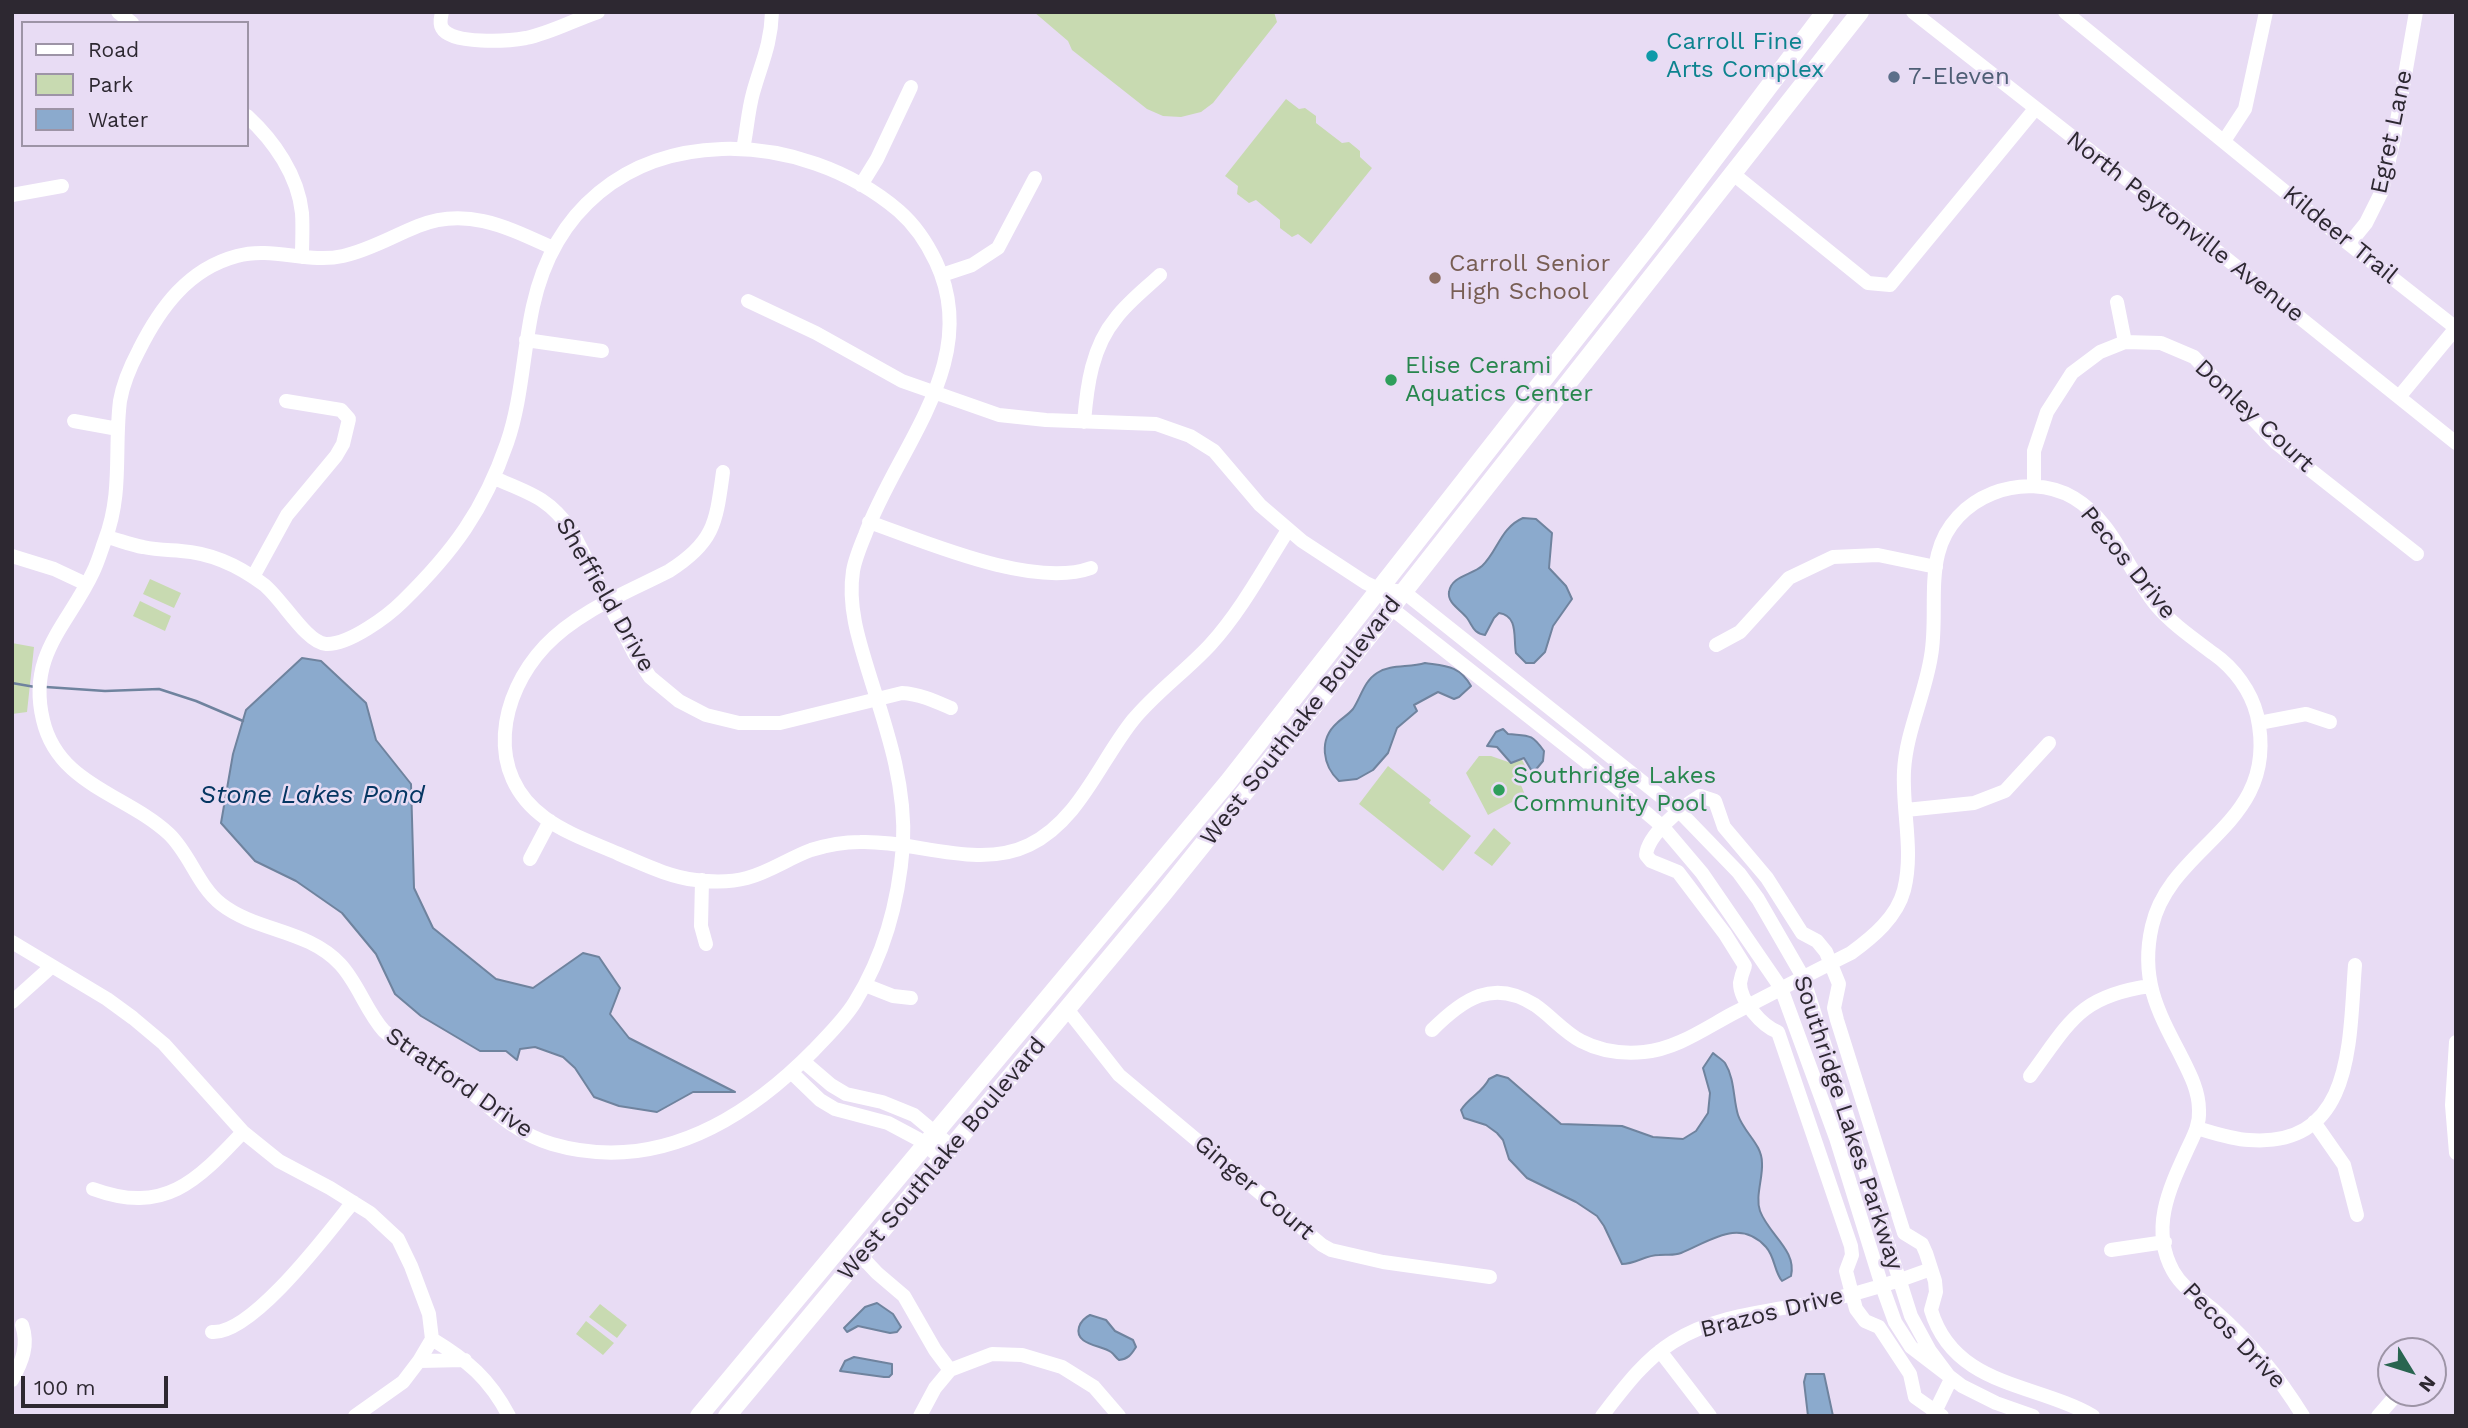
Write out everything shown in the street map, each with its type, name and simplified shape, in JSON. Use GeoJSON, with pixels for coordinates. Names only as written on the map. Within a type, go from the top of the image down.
{"type":"FeatureCollection","features":[{"type":"Feature","properties":{"kind":"main road","name":"West Southlake Boulevard"},"geometry":{"type":"LineString","coordinates":[[699,1416],[1220,792],[1657,235],[1825,12]]}},
{"type":"Feature","properties":{"kind":"main road","name":"West Southlake Boulevard"},"geometry":{"type":"LineString","coordinates":[[727,1416],[1163,894],[1860,12]]}},
{"type":"Feature","properties":{"kind":"street"},"geometry":{"type":"LineString","coordinates":[[442,12],[440,22],[443,31],[477,40],[526,38],[598,12]]}},
{"type":"Feature","properties":{"kind":"street"},"geometry":{"type":"LineString","coordinates":[[743,149],[753,93],[772,27],[772,12]]}},
{"type":"Feature","properties":{"kind":"street","name":"North Peytonville Avenue"},"geometry":{"type":"LineString","coordinates":[[1913,12],[2456,443]]}},
{"type":"Feature","properties":{"kind":"street","name":"Kildeer Trail"},"geometry":{"type":"LineString","coordinates":[[2065,12],[2456,328]]}},
{"type":"Feature","properties":{"kind":"street"},"geometry":{"type":"LineString","coordinates":[[2224,141],[2245,109],[2266,12]]}},
{"type":"Feature","properties":{"kind":"street","name":"Egret Lane"},"geometry":{"type":"LineString","coordinates":[[2349,244],[2366,223],[2382,191],[2416,12]]}},
{"type":"Feature","properties":{"kind":"street"},"geometry":{"type":"LineString","coordinates":[[861,185],[877,159],[911,87]]}},
{"type":"Feature","properties":{"kind":"street"},"geometry":{"type":"LineString","coordinates":[[1732,173],[1868,283],[1890,285],[2035,109]]}},
{"type":"Feature","properties":{"kind":"street"},"geometry":{"type":"LineString","coordinates":[[248,117],[269,136],[295,186],[302,213],[302,257]]}},
{"type":"Feature","properties":{"kind":"street","name":"Stratford Drive"},"geometry":{"type":"LineString","coordinates":[[107,537],[148,549],[188,551],[232,564],[276,595],[306,633],[324,644],[360,632],[391,613],[424,580],[474,519],[494,478],[510,434],[534,298],[553,248],[575,214],[587,202],[629,171],[684,153],[743,149],[815,163],[843,174],[907,219],[930,250],[942,275],[948,304],[949,341],[946,362],[935,394],[869,522],[854,564],[852,579],[854,620],[900,780],[903,845],[892,915],[865,985],[851,1008],[803,1061],[759,1099],[701,1133],[664,1147],[626,1152],[579,1150],[547,1143],[522,1132],[458,1082],[384,1031],[339,963],[305,938],[248,920],[220,904],[207,890],[179,845],[156,822],[75,774],[59,755],[43,720],[41,687],[47,651],[86,584],[115,512],[118,429],[121,397],[127,373],[163,306],[183,286],[215,263],[237,255],[254,252],[319,259],[344,256],[370,248],[422,224],[454,218],[492,221],[553,248]]}},
{"type":"Feature","properties":{"kind":"street"},"geometry":{"type":"LineString","coordinates":[[942,275],[972,265],[998,248],[1035,178]]}},
{"type":"Feature","properties":{"kind":"street"},"geometry":{"type":"LineString","coordinates":[[12,195],[62,186]]}},
{"type":"Feature","properties":{"kind":"street"},"geometry":{"type":"LineString","coordinates":[[1084,422],[1087,389],[1100,342],[1118,315],[1160,275]]}},
{"type":"Feature","properties":{"kind":"street"},"geometry":{"type":"LineString","coordinates":[[748,301],[816,333],[902,382],[999,415],[1046,421],[1156,424],[1190,436],[1214,451],[1260,505],[1288,530],[1343,569],[1380,589],[1404,592]]}},
{"type":"Feature","properties":{"kind":"street"},"geometry":{"type":"LineString","coordinates":[[2117,302],[2125,342]]}},
{"type":"Feature","properties":{"kind":"street"},"geometry":{"type":"LineString","coordinates":[[2399,397],[2456,328]]}},
{"type":"Feature","properties":{"kind":"street"},"geometry":{"type":"LineString","coordinates":[[526,340],[602,351]]}},
{"type":"Feature","properties":{"kind":"street","name":"Donley Court"},"geometry":{"type":"LineString","coordinates":[[2034,486],[2034,451],[2047,412],[2072,373],[2100,352],[2125,342],[2161,343],[2194,357],[2275,442],[2417,554]]}},
{"type":"Feature","properties":{"kind":"street"},"geometry":{"type":"LineString","coordinates":[[253,577],[287,515],[337,456],[349,419],[341,410],[286,401]]}},
{"type":"Feature","properties":{"kind":"street"},"geometry":{"type":"LineString","coordinates":[[74,421],[118,429]]}},
{"type":"Feature","properties":{"kind":"street"},"geometry":{"type":"LineString","coordinates":[[723,472],[716,519],[703,543],[669,571],[578,618],[546,646],[512,697],[507,711],[506,751],[511,777],[524,797],[550,821],[584,839],[658,870],[702,880],[738,880],[750,877],[828,845],[872,842],[949,853],[994,854],[1011,852],[1029,845],[1056,828],[1072,810],[1133,720],[1213,642],[1240,606],[1288,530]]}},
{"type":"Feature","properties":{"kind":"street","name":"Sheffield Drive"},"geometry":{"type":"LineString","coordinates":[[494,478],[547,502],[561,515],[572,531],[634,653],[650,677],[679,701],[706,715],[738,723],[780,723],[902,693],[951,708]]}},
{"type":"Feature","properties":{"kind":"street","name":"Pecos Drive"},"geometry":{"type":"LineString","coordinates":[[1432,1030],[1460,1004],[1472,997],[1505,993],[1535,1005],[1584,1043],[1606,1051],[1640,1052],[1662,1048],[1680,1042],[1851,953],[1867,941],[1893,915],[1905,889],[1909,859],[1904,765],[1932,652],[1936,568],[1942,541],[1963,513],[1982,498],[2011,486],[2034,486],[2063,492],[2096,514],[2154,602],[2190,636],[2226,662],[2255,707],[2260,736],[2258,764],[2246,799],[2222,831],[2179,876],[2158,908],[2152,924],[2148,956],[2150,986],[2161,1018],[2188,1068],[2200,1106],[2197,1128],[2163,1208],[2165,1242],[2173,1271],[2181,1282],[2216,1312],[2276,1373],[2302,1416]]}},
{"type":"Feature","properties":{"kind":"street"},"geometry":{"type":"LineString","coordinates":[[869,522],[975,560],[1064,574],[1091,568]]}},
{"type":"Feature","properties":{"kind":"street"},"geometry":{"type":"LineString","coordinates":[[1716,645],[1740,632],[1789,578],[1833,557],[1878,555],[1936,568]]}},
{"type":"Feature","properties":{"kind":"street"},"geometry":{"type":"LineString","coordinates":[[12,556],[54,569],[86,584]]}},
{"type":"Feature","properties":{"kind":"street","name":"Southridge Lakes Parkway"},"geometry":{"type":"LineString","coordinates":[[1380,589],[1391,608],[1584,760],[1663,827],[1714,889],[1781,988],[1836,1138],[1895,1322],[1911,1347],[1951,1378],[1996,1403],[2033,1416]]}},
{"type":"Feature","properties":{"kind":"street","name":"Southridge Lakes Parkway"},"geometry":{"type":"LineString","coordinates":[[1404,592],[1679,811],[1739,873],[1758,899],[1803,977],[1911,1316],[1930,1351],[1951,1378]]}},
{"type":"Feature","properties":{"kind":"street"},"geometry":{"type":"LineString","coordinates":[[2259,723],[2306,714],[2330,722]]}},
{"type":"Feature","properties":{"kind":"street"},"geometry":{"type":"LineString","coordinates":[[1906,810],[1974,803],[2005,790],[2049,743]]}},
{"type":"Feature","properties":{"kind":"street","name":"Southridge Lakes Parkway"},"geometry":{"type":"LineString","coordinates":[[1936,1414],[1915,1397],[1910,1374],[1879,1327],[1859,1315],[1846,1271],[1852,1255],[1851,1246],[1787,1053],[1778,1032],[1763,1025],[1741,988],[1745,966],[1725,934],[1678,872],[1651,862],[1646,855],[1653,837],[1679,811],[1700,796],[1715,801],[1724,827],[1768,878],[1802,933],[1822,945],[1831,963],[1839,984],[1834,1008],[1837,1020],[1904,1233],[1922,1244],[1931,1269],[1936,1292],[1931,1310],[1934,1319],[1951,1346],[1991,1378],[2053,1398],[2093,1416]]}},
{"type":"Feature","properties":{"kind":"street"},"geometry":{"type":"LineString","coordinates":[[530,859],[550,821]]}},
{"type":"Feature","properties":{"kind":"street"},"geometry":{"type":"LineString","coordinates":[[702,880],[701,926],[706,944]]}},
{"type":"Feature","properties":{"kind":"street"},"geometry":{"type":"LineString","coordinates":[[12,942],[107,999],[164,1044],[243,1132],[279,1161],[353,1202],[398,1239],[429,1314],[432,1339],[403,1382],[355,1416]]}},
{"type":"Feature","properties":{"kind":"street"},"geometry":{"type":"LineString","coordinates":[[2197,1128],[2250,1140],[2278,1139],[2293,1136],[2314,1122],[2335,1097],[2346,1068],[2355,965]]}},
{"type":"Feature","properties":{"kind":"street"},"geometry":{"type":"LineString","coordinates":[[12,1002],[51,967]]}},
{"type":"Feature","properties":{"kind":"street"},"geometry":{"type":"LineString","coordinates":[[865,985],[893,996],[911,998]]}},
{"type":"Feature","properties":{"kind":"street"},"geometry":{"type":"LineString","coordinates":[[2030,1076],[2073,1018],[2086,1008],[2110,994],[2150,986]]}},
{"type":"Feature","properties":{"kind":"street","name":"Ginger Court"},"geometry":{"type":"LineString","coordinates":[[1068,1009],[1119,1075],[1322,1245],[1331,1250],[1383,1262],[1490,1277]]}},
{"type":"Feature","properties":{"kind":"street"},"geometry":{"type":"LineString","coordinates":[[2456,1042],[2452,1105],[2456,1153]]}},
{"type":"Feature","properties":{"kind":"street"},"geometry":{"type":"LineString","coordinates":[[803,1061],[831,1086],[846,1094],[899,1108],[914,1115],[931,1139],[946,1152]]}},
{"type":"Feature","properties":{"kind":"street"},"geometry":{"type":"LineString","coordinates":[[791,1072],[820,1100],[828,1104],[888,1122],[931,1139]]}},
{"type":"Feature","properties":{"kind":"street"},"geometry":{"type":"LineString","coordinates":[[2314,1122],[2344,1165],[2357,1215]]}},
{"type":"Feature","properties":{"kind":"street"},"geometry":{"type":"LineString","coordinates":[[93,1188],[117,1198],[143,1198],[172,1192],[210,1167],[243,1132]]}},
{"type":"Feature","properties":{"kind":"street"},"geometry":{"type":"LineString","coordinates":[[212,1332],[230,1328],[264,1304],[311,1255],[353,1202]]}},
{"type":"Feature","properties":{"kind":"street"},"geometry":{"type":"LineString","coordinates":[[2111,1250],[2165,1242]]}},
{"type":"Feature","properties":{"kind":"street"},"geometry":{"type":"LineString","coordinates":[[861,1256],[904,1296],[935,1350],[950,1370]]}},
{"type":"Feature","properties":{"kind":"street","name":"Brazos Drive"},"geometry":{"type":"LineString","coordinates":[[1602,1416],[1660,1351],[1693,1331],[1745,1315],[1852,1294],[1931,1269]]}},
{"type":"Feature","properties":{"kind":"street"},"geometry":{"type":"LineString","coordinates":[[12,1380],[23,1356],[25,1344],[22,1325]]}},
{"type":"Feature","properties":{"kind":"street"},"geometry":{"type":"LineString","coordinates":[[432,1339],[467,1360],[498,1396],[509,1416]]}},
{"type":"Feature","properties":{"kind":"street"},"geometry":{"type":"LineString","coordinates":[[1660,1351],[1710,1416]]}},
{"type":"Feature","properties":{"kind":"street"},"geometry":{"type":"LineString","coordinates":[[920,1416],[935,1388],[950,1370],[992,1354],[1022,1355],[1062,1367],[1094,1387],[1119,1416]]}},
{"type":"Feature","properties":{"kind":"street"},"geometry":{"type":"LineString","coordinates":[[419,1361],[467,1360]]}},
{"type":"Feature","properties":{"kind":"street"},"geometry":{"type":"LineString","coordinates":[[1936,1414],[1951,1378]]}},
{"type":"Feature","properties":{"kind":"green space"},"geometry":{"type":"Polygon","coordinates":[[[1034,12],[1274,12],[1277,22],[1213,103],[1201,112],[1181,117],[1163,116],[1147,109],[1072,50],[1068,41],[1034,12]]]}},
{"type":"Feature","properties":{"kind":"green space"},"geometry":{"type":"Polygon","coordinates":[[[1286,99],[1299,109],[1305,108],[1316,116],[1316,123],[1342,143],[1349,142],[1360,151],[1360,157],[1372,168],[1311,244],[1298,234],[1292,237],[1280,228],[1280,220],[1256,200],[1249,203],[1237,194],[1238,186],[1225,176],[1286,99]]]}},
{"type":"Feature","properties":{"kind":"green space"},"geometry":{"type":"Polygon","coordinates":[[[150,579],[181,593],[174,608],[143,594],[150,579]]]}},
{"type":"Feature","properties":{"kind":"green space"},"geometry":{"type":"Polygon","coordinates":[[[140,601],[171,616],[165,631],[133,616],[140,601]]]}},
{"type":"Feature","properties":{"kind":"green space"},"geometry":{"type":"Polygon","coordinates":[[[12,643],[34,647],[27,712],[12,714],[12,643]]]}},
{"type":"Feature","properties":{"kind":"green space","name":"Southridge Lakes Community Pool"},"geometry":{"type":"Polygon","coordinates":[[[1479,756],[1491,756],[1511,763],[1521,758],[1532,779],[1521,785],[1525,795],[1488,815],[1466,773],[1479,756]]]}},
{"type":"Feature","properties":{"kind":"green space"},"geometry":{"type":"Polygon","coordinates":[[[1388,766],[1471,836],[1443,871],[1359,804],[1388,766]]]}},
{"type":"Feature","properties":{"kind":"green space"},"geometry":{"type":"Polygon","coordinates":[[[1494,828],[1511,843],[1492,866],[1474,853],[1494,828]]]}},
{"type":"Feature","properties":{"kind":"green space"},"geometry":{"type":"Polygon","coordinates":[[[600,1304],[627,1325],[617,1338],[589,1317],[600,1304]]]}},
{"type":"Feature","properties":{"kind":"green space"},"geometry":{"type":"Polygon","coordinates":[[[586,1321],[614,1343],[603,1355],[576,1334],[586,1321]]]}},
{"type":"Feature","properties":{"kind":"water"},"geometry":{"type":"Polygon","coordinates":[[[1523,518],[1536,519],[1552,533],[1549,568],[1566,586],[1572,599],[1553,626],[1545,652],[1534,663],[1526,663],[1516,653],[1514,628],[1510,618],[1499,613],[1485,635],[1478,633],[1449,596],[1454,582],[1482,566],[1509,528],[1523,518]]]}},
{"type":"Feature","properties":{"kind":"water","name":"Stone Lakes Pond"},"geometry":{"type":"Polygon","coordinates":[[[302,658],[321,661],[366,703],[376,740],[411,784],[414,888],[433,928],[496,979],[533,988],[583,953],[599,957],[620,988],[610,1014],[629,1038],[735,1092],[693,1092],[657,1112],[619,1106],[594,1097],[575,1068],[563,1057],[535,1047],[520,1049],[517,1060],[506,1051],[480,1051],[421,1016],[395,994],[376,954],[342,913],[296,881],[255,861],[221,823],[233,754],[246,710],[302,658]]]}},
{"type":"Feature","properties":{"kind":"water"},"geometry":{"type":"Polygon","coordinates":[[[1425,663],[1456,670],[1471,686],[1454,699],[1438,692],[1414,705],[1417,711],[1397,728],[1388,753],[1373,770],[1357,779],[1339,781],[1326,761],[1325,745],[1331,730],[1353,709],[1366,685],[1377,673],[1388,668],[1425,663]]]}},
{"type":"Feature","properties":{"kind":"water"},"geometry":{"type":"Polygon","coordinates":[[[1503,729],[1508,734],[1532,738],[1544,751],[1543,761],[1533,773],[1524,758],[1511,763],[1497,747],[1487,746],[1496,732],[1503,729]]]}},
{"type":"Feature","properties":{"kind":"water"},"geometry":{"type":"Polygon","coordinates":[[[1713,1053],[1728,1069],[1738,1115],[1761,1156],[1758,1200],[1760,1211],[1786,1250],[1792,1267],[1791,1276],[1782,1281],[1766,1247],[1756,1238],[1745,1234],[1724,1235],[1678,1254],[1654,1255],[1622,1264],[1597,1216],[1576,1202],[1527,1178],[1509,1159],[1503,1140],[1497,1133],[1486,1125],[1464,1118],[1461,1110],[1489,1079],[1497,1075],[1508,1078],[1561,1124],[1622,1126],[1653,1137],[1683,1139],[1696,1131],[1708,1113],[1710,1093],[1703,1068],[1713,1053]]]}},
{"type":"Feature","properties":{"kind":"water"},"geometry":{"type":"Polygon","coordinates":[[[877,1303],[893,1314],[901,1327],[897,1332],[858,1326],[847,1332],[844,1328],[865,1307],[877,1303]]]}},
{"type":"Feature","properties":{"kind":"water"},"geometry":{"type":"Polygon","coordinates":[[[1090,1315],[1106,1320],[1115,1331],[1133,1340],[1136,1347],[1131,1354],[1119,1360],[1111,1352],[1080,1338],[1080,1325],[1090,1315]]]}},
{"type":"Feature","properties":{"kind":"water"},"geometry":{"type":"Polygon","coordinates":[[[854,1357],[892,1364],[892,1374],[884,1377],[840,1371],[845,1361],[854,1357]]]}},
{"type":"Feature","properties":{"kind":"water"},"geometry":{"type":"Polygon","coordinates":[[[1806,1374],[1824,1374],[1833,1416],[1808,1416],[1804,1382],[1806,1374]]]}},
{"type":"Feature","properties":{"kind":"waterway"},"geometry":{"type":"LineString","coordinates":[[12,683],[35,687]]}},
{"type":"Feature","properties":{"kind":"waterway"},"geometry":{"type":"LineString","coordinates":[[46,687],[105,691],[159,689],[243,721]]}},
{"type":"Feature","properties":{"kind":"place","name":"Carroll Fine Arts Complex"},"geometry":{"type":"Point","coordinates":[1652,56]}},
{"type":"Feature","properties":{"kind":"place","name":"7-Eleven"},"geometry":{"type":"Point","coordinates":[1894,77]}},
{"type":"Feature","properties":{"kind":"place","name":"Carroll Senior High School"},"geometry":{"type":"Point","coordinates":[1435,278]}},
{"type":"Feature","properties":{"kind":"place","name":"Elise Cerami Aquatics Center"},"geometry":{"type":"Point","coordinates":[1391,380]}},
{"type":"Feature","properties":{"kind":"place","name":"Southridge Lakes Community Pool"},"geometry":{"type":"Point","coordinates":[1499,790]}}]}
